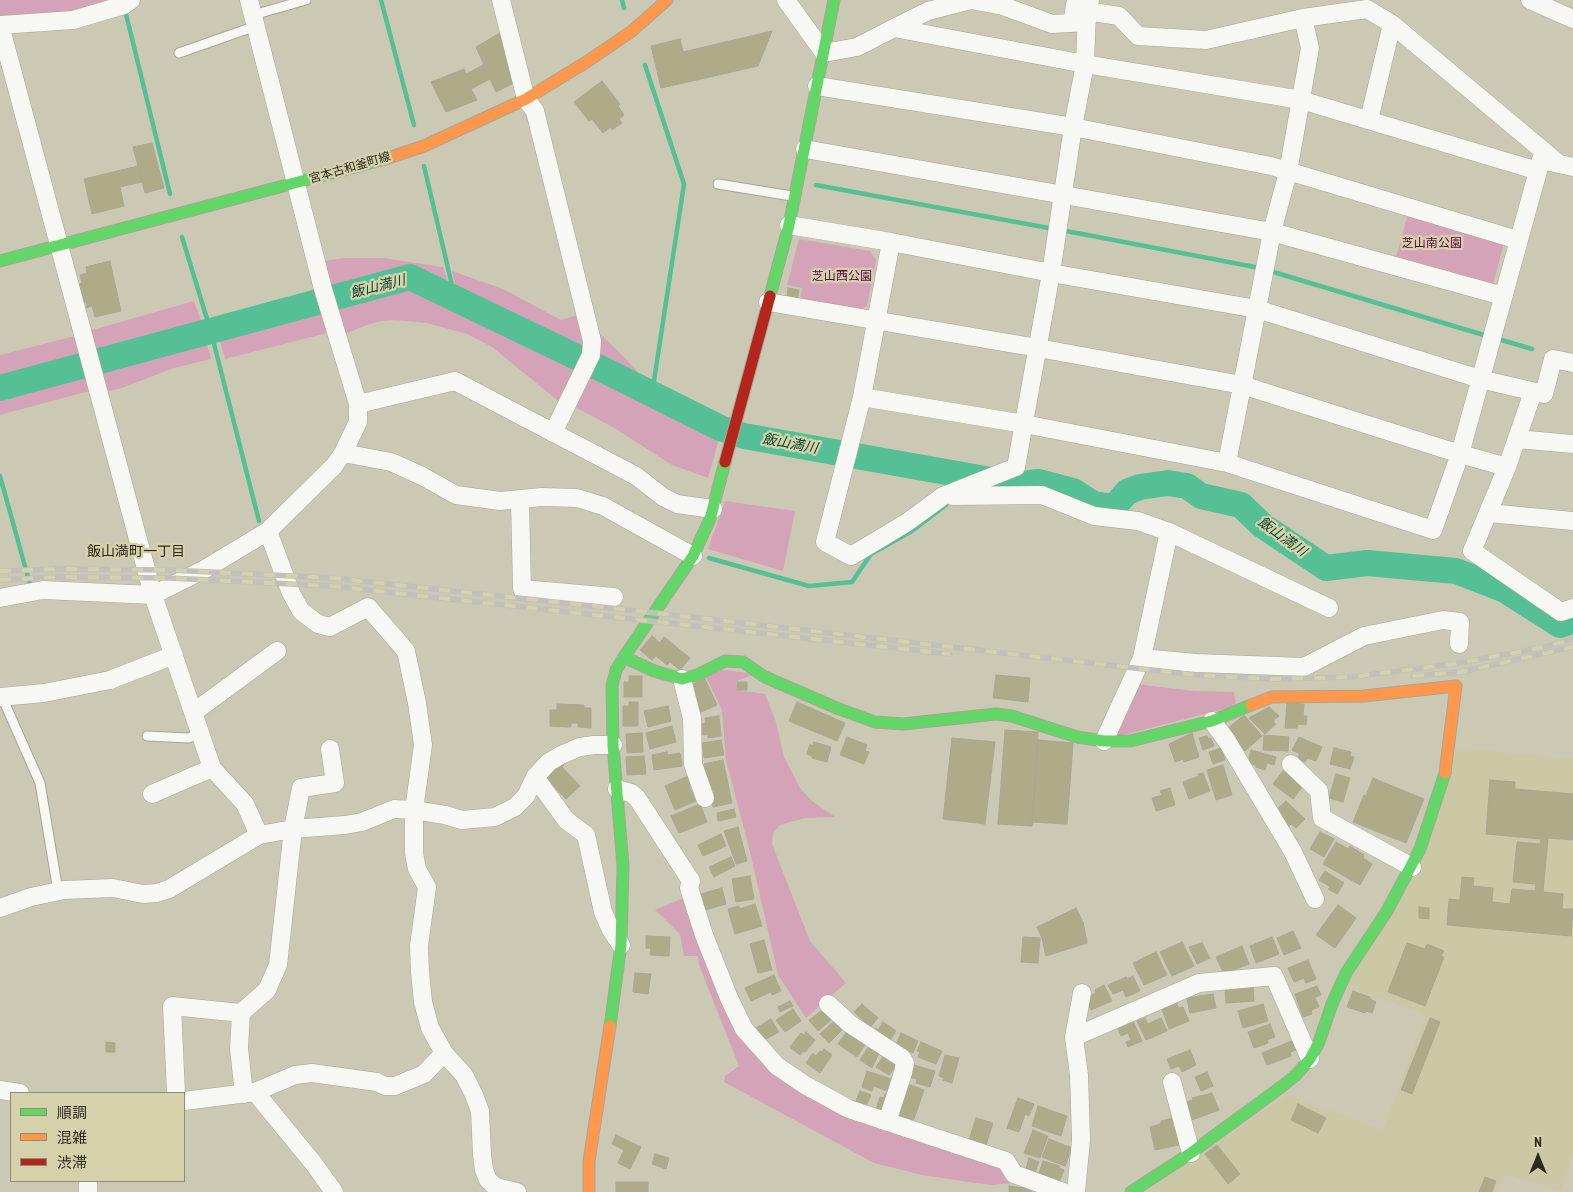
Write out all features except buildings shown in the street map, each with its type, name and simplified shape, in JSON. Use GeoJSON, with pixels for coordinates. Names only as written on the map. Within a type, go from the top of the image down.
{"type":"FeatureCollection","features":[{"type":"Feature","properties":{"kind":"street"},"geometry":{"type":"LineString","coordinates":[[131,0],[124,5],[73,20],[0,25],[153,595],[212,768],[245,804],[259,835]]}},
{"type":"Feature","properties":{"kind":"street"},"geometry":{"type":"LineString","coordinates":[[501,0],[526,99],[535,111],[592,341],[587,363],[553,433]]}},
{"type":"Feature","properties":{"kind":"street","name":"宮本古和釜町線"},"geometry":{"type":"LineString","coordinates":[[0,261],[297,183],[424,146],[526,99],[632,31],[667,0]]}},
{"type":"Feature","properties":{"kind":"street"},"geometry":{"type":"LineString","coordinates":[[786,0],[824,53]]}},
{"type":"Feature","properties":{"kind":"street"},"geometry":{"type":"LineString","coordinates":[[589,1192],[589,1161],[621,945],[623,866],[613,745],[612,686],[616,670],[693,556],[712,509],[790,225],[834,0]]}},
{"type":"Feature","properties":{"kind":"street"},"geometry":{"type":"LineString","coordinates":[[824,53],[857,47],[894,28],[925,5],[971,0],[1003,6],[1052,24],[1082,11],[1119,16],[1138,36],[1206,40],[1303,18],[1367,9],[1392,24],[1566,165]]}},
{"type":"Feature","properties":{"kind":"street"},"geometry":{"type":"LineString","coordinates":[[1530,0],[1573,19]]}},
{"type":"Feature","properties":{"kind":"street"},"geometry":{"type":"LineString","coordinates":[[891,242],[862,396],[825,542],[851,556],[944,496],[1016,467],[1051,274],[1062,195],[1085,64],[1082,11]]}},
{"type":"Feature","properties":{"kind":"street"},"geometry":{"type":"LineString","coordinates":[[0,598],[43,590],[153,595],[268,532],[334,466],[343,453],[358,422],[358,404],[328,309],[253,13]]}},
{"type":"Feature","properties":{"kind":"street"},"geometry":{"type":"LineString","coordinates":[[1227,463],[1272,232],[1288,172],[1310,48],[1303,18]]}},
{"type":"Feature","properties":{"kind":"street"},"geometry":{"type":"LineString","coordinates":[[1369,120],[1392,24]]}},
{"type":"Feature","properties":{"kind":"street"},"geometry":{"type":"LineString","coordinates":[[894,28],[1085,64],[1301,100],[1538,171]]}},
{"type":"Feature","properties":{"kind":"street"},"geometry":{"type":"LineString","coordinates":[[817,86],[1073,128],[1271,166],[1518,240]]}},
{"type":"Feature","properties":{"kind":"street"},"geometry":{"type":"LineString","coordinates":[[805,150],[1272,232],[1503,296]]}},
{"type":"Feature","properties":{"kind":"street"},"geometry":{"type":"LineString","coordinates":[[862,396],[1024,424],[1227,463],[1433,530],[1460,454],[1541,160],[1566,165]]}},
{"type":"Feature","properties":{"kind":"street"},"geometry":{"type":"LineString","coordinates":[[790,225],[891,242],[1051,274],[1257,309],[1480,379],[1544,394],[1553,360],[1573,363]]}},
{"type":"Feature","properties":{"kind":"street"},"geometry":{"type":"LineString","coordinates":[[768,302],[1242,385],[1507,467]]}},
{"type":"Feature","properties":{"kind":"street"},"geometry":{"type":"LineString","coordinates":[[358,404],[455,382],[636,476],[663,497],[677,504],[712,509]]}},
{"type":"Feature","properties":{"kind":"street"},"geometry":{"type":"LineString","coordinates":[[1533,392],[1507,467],[1472,551],[1560,612],[1573,608]]}},
{"type":"Feature","properties":{"kind":"street"},"geometry":{"type":"LineString","coordinates":[[1517,438],[1573,444]]}},
{"type":"Feature","properties":{"kind":"street"},"geometry":{"type":"LineString","coordinates":[[343,453],[392,462],[456,495],[500,500],[542,497],[577,498],[603,506],[693,556]]}},
{"type":"Feature","properties":{"kind":"street"},"geometry":{"type":"LineString","coordinates":[[944,496],[1042,495],[1094,516],[1138,521],[1169,532],[1329,608]]}},
{"type":"Feature","properties":{"kind":"street"},"geometry":{"type":"LineString","coordinates":[[520,500],[522,588],[614,597]]}},
{"type":"Feature","properties":{"kind":"street"},"geometry":{"type":"LineString","coordinates":[[1489,513],[1573,521]]}},
{"type":"Feature","properties":{"kind":"street"},"geometry":{"type":"LineString","coordinates":[[268,532],[291,593],[301,610],[318,624],[330,627],[368,607],[406,650],[423,745],[414,810],[414,853],[417,869],[427,887],[419,946],[423,1002],[430,1028],[444,1053],[464,1074],[480,1111],[484,1170],[488,1180],[495,1190],[517,1192]]}},
{"type":"Feature","properties":{"kind":"street"},"geometry":{"type":"LineString","coordinates":[[1104,741],[1142,658],[1169,532]]}},
{"type":"Feature","properties":{"kind":"street"},"geometry":{"type":"LineString","coordinates":[[1142,658],[1196,663],[1304,667],[1364,636],[1443,620],[1460,622],[1459,644]]}},
{"type":"Feature","properties":{"kind":"street"},"geometry":{"type":"LineString","coordinates":[[194,712],[277,651]]}},
{"type":"Feature","properties":{"kind":"street"},"geometry":{"type":"LineString","coordinates":[[1,697],[44,693],[110,680],[174,655]]}},
{"type":"Feature","properties":{"kind":"street"},"geometry":{"type":"LineString","coordinates":[[624,658],[654,671],[682,679],[697,675],[725,661],[735,660],[743,662],[765,677],[839,709],[875,722],[903,724],[996,714],[1012,716],[1077,737],[1104,741],[1130,741],[1212,722],[1272,697],[1364,696],[1456,686],[1444,778],[1420,849],[1387,911],[1346,974],[1332,1004],[1322,1035],[1310,1059],[1296,1075],[1281,1087],[1191,1153],[1131,1192]]}},
{"type":"Feature","properties":{"kind":"street"},"geometry":{"type":"LineString","coordinates":[[682,679],[692,718],[693,764],[705,798]]}},
{"type":"Feature","properties":{"kind":"street"},"geometry":{"type":"LineString","coordinates":[[1212,722],[1227,741],[1293,852],[1316,899]]}},
{"type":"Feature","properties":{"kind":"street"},"geometry":{"type":"LineString","coordinates":[[0,908],[31,897],[58,891],[113,888],[143,894],[157,893],[169,889],[259,835],[293,829],[362,822],[394,809],[445,815],[462,820],[496,817],[515,807],[526,796],[535,777],[549,762],[580,747],[613,745]]}},
{"type":"Feature","properties":{"kind":"street"},"geometry":{"type":"LineString","coordinates":[[330,749],[335,783],[301,788],[293,829],[278,965],[267,990],[241,1013],[239,1049],[250,1093],[314,1164],[334,1192]]}},
{"type":"Feature","properties":{"kind":"street"},"geometry":{"type":"LineString","coordinates":[[1291,764],[1319,791],[1322,818],[1412,866]]}},
{"type":"Feature","properties":{"kind":"street"},"geometry":{"type":"LineString","coordinates":[[152,794],[212,768]]}},
{"type":"Feature","properties":{"kind":"street"},"geometry":{"type":"LineString","coordinates":[[535,777],[566,820],[586,835],[603,912],[611,930],[621,945]]}},
{"type":"Feature","properties":{"kind":"street"},"geometry":{"type":"LineString","coordinates":[[617,789],[631,793],[637,798],[691,881],[688,888],[729,998],[744,1029],[777,1066],[805,1085],[849,1109],[1006,1160],[1014,1174],[1063,1192]]}},
{"type":"Feature","properties":{"kind":"street"},"geometry":{"type":"LineString","coordinates":[[1074,1037],[1199,983],[1274,976],[1310,1059]]}},
{"type":"Feature","properties":{"kind":"street"},"geometry":{"type":"LineString","coordinates":[[1076,1192],[1081,1140],[1079,1075],[1074,1037],[1082,993]]}},
{"type":"Feature","properties":{"kind":"street"},"geometry":{"type":"LineString","coordinates":[[828,1004],[850,1024],[902,1058],[904,1063],[903,1073],[887,1122]]}},
{"type":"Feature","properties":{"kind":"street"},"geometry":{"type":"LineString","coordinates":[[176,1092],[172,1006],[241,1013]]}},
{"type":"Feature","properties":{"kind":"street"},"geometry":{"type":"LineString","coordinates":[[185,1101],[250,1093],[295,1075],[312,1073],[377,1082],[385,1086],[395,1086],[424,1074],[444,1053]]}},
{"type":"Feature","properties":{"kind":"street"},"geometry":{"type":"LineString","coordinates":[[1172,1082],[1191,1153]]}},
{"type":"Feature","properties":{"kind":"street"},"geometry":{"type":"LineString","coordinates":[[0,1090],[13,1092]]}},
{"type":"Feature","properties":{"kind":"lane"},"geometry":{"type":"LineString","coordinates":[[179,53],[253,13],[306,0]]}},
{"type":"Feature","properties":{"kind":"lane"},"geometry":{"type":"LineString","coordinates":[[718,184],[795,196]]}},
{"type":"Feature","properties":{"kind":"lane"},"geometry":{"type":"LineString","coordinates":[[1,697],[40,783],[58,891]]}},
{"type":"Feature","properties":{"kind":"lane"},"geometry":{"type":"LineString","coordinates":[[148,736],[189,738],[199,732]]}},
{"type":"Feature","properties":{"kind":"shaded area"},"geometry":{"type":"Polygon","coordinates":[[[1458,748],[1573,759],[1573,1155],[1561,1191],[1505,1174],[1498,1192],[1147,1192],[1287,1095],[1383,1130],[1426,1015],[1349,986],[1458,748]]]}},
{"type":"Feature","properties":{"kind":"green space"},"geometry":{"type":"Polygon","coordinates":[[[0,0],[123,0],[74,16],[0,19],[0,0]]]}},
{"type":"Feature","properties":{"kind":"green space","name":"芝山南公園"},"geometry":{"type":"Polygon","coordinates":[[[1408,214],[1504,243],[1493,284],[1396,257],[1408,214]]]}},
{"type":"Feature","properties":{"kind":"green space","name":"芝山西公園"},"geometry":{"type":"Polygon","coordinates":[[[799,239],[870,251],[876,260],[867,306],[859,311],[800,300],[802,288],[787,285],[799,239]]]}},
{"type":"Feature","properties":{"kind":"green space"},"geometry":{"type":"Polygon","coordinates":[[[344,258],[383,258],[443,267],[449,286],[411,270],[331,289],[324,261],[344,258]]]}},
{"type":"Feature","properties":{"kind":"green space"},"geometry":{"type":"Polygon","coordinates":[[[452,271],[503,289],[561,320],[580,314],[587,352],[456,289],[452,271]]]}},
{"type":"Feature","properties":{"kind":"green space"},"geometry":{"type":"Polygon","coordinates":[[[409,286],[579,367],[562,404],[492,347],[467,334],[427,323],[395,320],[381,321],[345,334],[337,306],[409,286]]]}},
{"type":"Feature","properties":{"kind":"green space"},"geometry":{"type":"Polygon","coordinates":[[[194,301],[202,323],[93,353],[89,331],[194,301]]]}},
{"type":"Feature","properties":{"kind":"green space"},"geometry":{"type":"Polygon","coordinates":[[[321,311],[327,333],[225,359],[219,337],[321,311]]]}},
{"type":"Feature","properties":{"kind":"green space"},"geometry":{"type":"Polygon","coordinates":[[[595,329],[622,355],[646,381],[598,357],[595,329]]]}},
{"type":"Feature","properties":{"kind":"green space"},"geometry":{"type":"Polygon","coordinates":[[[79,335],[85,358],[0,379],[0,355],[79,335]]]}},
{"type":"Feature","properties":{"kind":"green space"},"geometry":{"type":"Polygon","coordinates":[[[206,341],[211,359],[174,368],[122,388],[104,392],[97,369],[206,341]]]}},
{"type":"Feature","properties":{"kind":"green space"},"geometry":{"type":"Polygon","coordinates":[[[89,372],[93,390],[0,415],[0,395],[89,372]]]}},
{"type":"Feature","properties":{"kind":"green space"},"geometry":{"type":"Polygon","coordinates":[[[590,374],[719,439],[708,478],[672,465],[616,429],[575,407],[590,374]]]}},
{"type":"Feature","properties":{"kind":"green space"},"geometry":{"type":"Polygon","coordinates":[[[725,501],[795,511],[783,571],[708,549],[725,501]]]}},
{"type":"Feature","properties":{"kind":"green space"},"geometry":{"type":"Polygon","coordinates":[[[718,669],[755,674],[736,681],[737,690],[765,694],[776,722],[784,757],[800,788],[812,801],[835,817],[805,818],[780,825],[773,833],[772,844],[810,941],[846,983],[806,1018],[778,975],[751,856],[726,760],[722,710],[705,675],[718,669]]]}},
{"type":"Feature","properties":{"kind":"green space"},"geometry":{"type":"Polygon","coordinates":[[[1135,684],[1195,691],[1234,692],[1236,706],[1115,737],[1135,684]]]}},
{"type":"Feature","properties":{"kind":"green space"},"geometry":{"type":"Polygon","coordinates":[[[686,897],[775,1071],[1002,1165],[1013,1176],[1012,1183],[992,1185],[969,1182],[922,1175],[874,1163],[724,1082],[725,1076],[739,1066],[699,965],[698,956],[684,956],[680,934],[655,910],[686,897]]]}},
{"type":"Feature","properties":{"kind":"waterway"},"geometry":{"type":"LineString","coordinates":[[381,0],[414,125]]}},
{"type":"Feature","properties":{"kind":"waterway"},"geometry":{"type":"LineString","coordinates":[[622,0],[624,8]]}},
{"type":"Feature","properties":{"kind":"waterway"},"geometry":{"type":"LineString","coordinates":[[125,10],[170,194]]}},
{"type":"Feature","properties":{"kind":"waterway"},"geometry":{"type":"LineString","coordinates":[[645,65],[684,184],[652,394]]}},
{"type":"Feature","properties":{"kind":"waterway"},"geometry":{"type":"LineString","coordinates":[[424,166],[455,298]]}},
{"type":"Feature","properties":{"kind":"waterway"},"geometry":{"type":"LineString","coordinates":[[816,185],[1054,229]]}},
{"type":"Feature","properties":{"kind":"waterway"},"geometry":{"type":"LineString","coordinates":[[1061,230],[1260,268]]}},
{"type":"Feature","properties":{"kind":"waterway"},"geometry":{"type":"LineString","coordinates":[[182,237],[211,332],[259,521]]}},
{"type":"Feature","properties":{"kind":"waterway"},"geometry":{"type":"LineString","coordinates":[[1270,271],[1487,336]]}},
{"type":"Feature","properties":{"kind":"waterway","name":"飯山満川"},"geometry":{"type":"LineString","coordinates":[[0,388],[410,277],[720,428],[744,436],[991,480],[1021,484],[1039,482],[1073,491],[1093,504],[1114,507],[1127,492],[1140,487],[1168,483],[1187,486],[1201,496],[1241,505],[1263,526],[1326,568],[1367,563],[1456,571],[1505,590],[1560,625],[1573,621]]}},
{"type":"Feature","properties":{"kind":"waterway"},"geometry":{"type":"LineString","coordinates":[[1495,338],[1532,349]]}},
{"type":"Feature","properties":{"kind":"waterway"},"geometry":{"type":"LineString","coordinates":[[0,476],[31,588]]}},
{"type":"Feature","properties":{"kind":"waterway"},"geometry":{"type":"LineString","coordinates":[[709,558],[809,586],[852,582],[871,554],[912,531],[946,505]]}},
{"type":"Feature","properties":{"kind":"railway"},"geometry":{"type":"LineString","coordinates":[[0,571],[61,569],[169,570],[333,578],[1195,675],[1273,679],[1352,677],[1460,663],[1549,646],[1573,639]]}},
{"type":"Feature","properties":{"kind":"railway"},"geometry":{"type":"LineString","coordinates":[[0,580],[59,577],[169,578],[331,586],[950,654]]}},
{"type":"Feature","properties":{"kind":"railway"},"geometry":{"type":"LineString","coordinates":[[1413,676],[1461,672],[1573,647]]}},
{"type":"Feature","properties":{"kind":"traffic: fast"},"geometry":{"type":"LineString","coordinates":[[770,296],[789,225],[834,0]]}},
{"type":"Feature","properties":{"kind":"traffic: fast"},"geometry":{"type":"LineString","coordinates":[[0,261],[385,159]]}},
{"type":"Feature","properties":{"kind":"traffic: fast"},"geometry":{"type":"LineString","coordinates":[[610,1026],[621,945],[623,866],[613,745],[612,686],[616,670],[624,657],[693,556],[710,519],[725,462]]}},
{"type":"Feature","properties":{"kind":"traffic: fast"},"geometry":{"type":"LineString","coordinates":[[624,657],[654,671],[682,679],[697,675],[725,661],[743,662],[765,677],[839,709],[875,722],[903,724],[996,714],[1012,716],[1077,737],[1104,741],[1130,741],[1212,721],[1251,705]]}},
{"type":"Feature","properties":{"kind":"traffic: fast"},"geometry":{"type":"LineString","coordinates":[[1131,1192],[1191,1153],[1281,1087],[1296,1075],[1310,1059],[1319,1042],[1332,1004],[1346,973],[1387,911],[1420,849],[1445,773]]}},
{"type":"Feature","properties":{"kind":"traffic: slow"},"geometry":{"type":"LineString","coordinates":[[385,159],[424,146],[526,99],[632,31],[667,0]]}},
{"type":"Feature","properties":{"kind":"traffic: slow"},"geometry":{"type":"LineString","coordinates":[[1251,705],[1272,697],[1364,696],[1456,686],[1445,773]]}},
{"type":"Feature","properties":{"kind":"traffic: slow"},"geometry":{"type":"LineString","coordinates":[[589,1192],[589,1161],[610,1026]]}},
{"type":"Feature","properties":{"kind":"traffic: jam"},"geometry":{"type":"LineString","coordinates":[[725,462],[770,296]]}},
{"type":"Feature","properties":{"kind":"district","name":"飯山満町一丁目"},"geometry":{"type":"Point","coordinates":[136,552]}}]}
